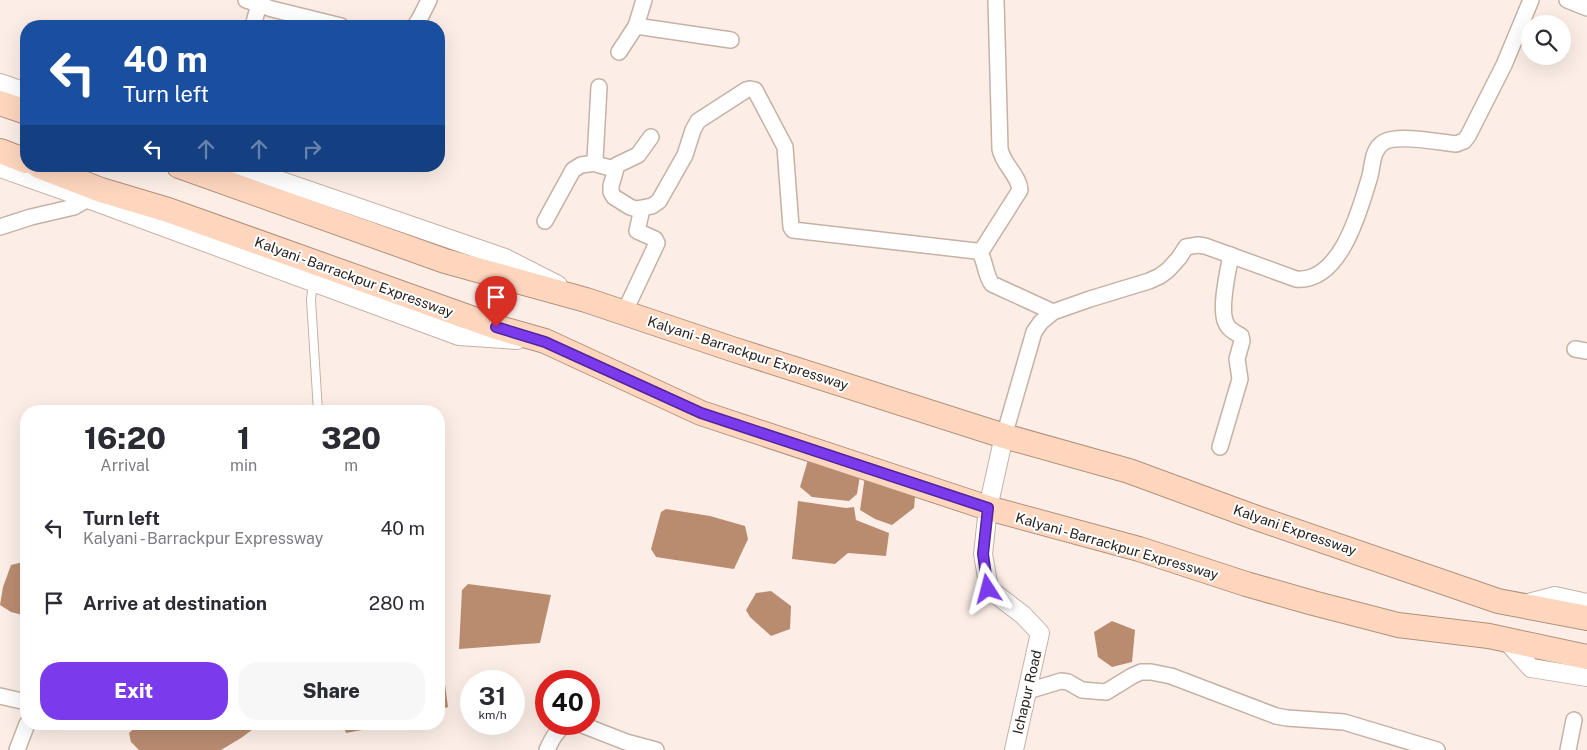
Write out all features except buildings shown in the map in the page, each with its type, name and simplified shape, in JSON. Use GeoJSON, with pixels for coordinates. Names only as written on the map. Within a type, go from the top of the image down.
{"type":"FeatureCollection","features":[{"type":"Feature","properties":{"kind":"highway"},"geometry":{"type":"LineString","coordinates":[[0,103],[20,110]]}},
{"type":"Feature","properties":{"kind":"highway"},"geometry":{"type":"LineString","coordinates":[[0,151],[20,159]]}},
{"type":"Feature","properties":{"kind":"highway","name":"Kalyani - Barrackpur Expressway"},"geometry":{"type":"LineString","coordinates":[[54,172],[101,190],[168,210],[496,327],[545,342],[701,413],[988,508],[1139,549],[1246,584],[1398,625],[1489,636],[1587,657]]}},
{"type":"Feature","properties":{"kind":"highway","name":"Kalyani - Barrackpur Expressway"},"geometry":{"type":"LineString","coordinates":[[196,172],[444,261],[586,300],[1004,436]]}},
{"type":"Feature","properties":{"kind":"highway","name":"Kalyani Expressway"},"geometry":{"type":"LineString","coordinates":[[1004,436],[1129,471],[1498,601],[1587,618]]}},
{"type":"Feature","properties":{"kind":"street"},"geometry":{"type":"LineString","coordinates":[[419,20],[429,0]]}},
{"type":"Feature","properties":{"kind":"street"},"geometry":{"type":"LineString","coordinates":[[620,52],[636,26],[644,0]]}},
{"type":"Feature","properties":{"kind":"street"},"geometry":{"type":"LineString","coordinates":[[996,0],[1000,149],[1003,159],[1019,185],[1020,190],[980,253],[988,280],[992,284],[1053,312]]}},
{"type":"Feature","properties":{"kind":"street"},"geometry":{"type":"LineString","coordinates":[[988,508],[1004,436],[1034,332],[1041,322],[1053,312],[1160,276],[1179,258],[1186,247],[1205,246],[1296,279],[1305,280],[1316,276],[1335,260],[1345,243],[1358,215],[1370,175],[1372,161],[1377,149],[1383,142],[1392,139],[1404,139],[1456,144],[1464,141],[1468,136],[1504,65],[1531,0]]}},
{"type":"Feature","properties":{"kind":"street"},"geometry":{"type":"LineString","coordinates":[[1567,0],[1587,8]]}},
{"type":"Feature","properties":{"kind":"street"},"geometry":{"type":"LineString","coordinates":[[253,20],[253,2],[319,20]]}},
{"type":"Feature","properties":{"kind":"street"},"geometry":{"type":"LineString","coordinates":[[636,26],[731,40]]}},
{"type":"Feature","properties":{"kind":"street"},"geometry":{"type":"LineString","coordinates":[[0,83],[20,90]]}},
{"type":"Feature","properties":{"kind":"street"},"geometry":{"type":"LineString","coordinates":[[596,163],[599,87]]}},
{"type":"Feature","properties":{"kind":"street"},"geometry":{"type":"LineString","coordinates":[[651,137],[641,153],[619,163],[615,170],[611,192],[614,197],[630,207],[642,208],[652,206],[659,201],[685,155],[693,130],[698,122],[746,90],[755,90],[784,147],[791,227],[793,230],[980,253]]}},
{"type":"Feature","properties":{"kind":"street"},"geometry":{"type":"LineString","coordinates":[[545,221],[573,170],[580,165],[596,163],[615,170]]}},
{"type":"Feature","properties":{"kind":"street"},"geometry":{"type":"LineString","coordinates":[[0,168],[459,336],[545,342]]}},
{"type":"Feature","properties":{"kind":"street"},"geometry":{"type":"LineString","coordinates":[[255,172],[505,258],[586,300]]}},
{"type":"Feature","properties":{"kind":"street"},"geometry":{"type":"LineString","coordinates":[[0,227],[31,217],[74,208],[88,199]]}},
{"type":"Feature","properties":{"kind":"street"},"geometry":{"type":"LineString","coordinates":[[624,312],[657,243],[655,239],[637,231],[642,208]]}},
{"type":"Feature","properties":{"kind":"street"},"geometry":{"type":"LineString","coordinates":[[1220,447],[1240,379],[1237,359],[1242,341],[1241,336],[1227,326],[1223,300],[1231,255]]}},
{"type":"Feature","properties":{"kind":"street","name":"Ichapur Road"},"geometry":{"type":"LineString","coordinates":[[988,508],[983,554],[988,589],[1023,615],[1040,632],[1014,750]]}},
{"type":"Feature","properties":{"kind":"street"},"geometry":{"type":"LineString","coordinates":[[1518,605],[1556,596],[1587,603]]}},
{"type":"Feature","properties":{"kind":"street"},"geometry":{"type":"LineString","coordinates":[[1505,639],[1531,668],[1587,678]]}},
{"type":"Feature","properties":{"kind":"street"},"geometry":{"type":"LineString","coordinates":[[1028,691],[1061,681],[1068,682],[1082,690],[1106,692],[1141,672],[1151,672],[1171,676],[1281,717],[1344,722],[1437,750]]}},
{"type":"Feature","properties":{"kind":"street"},"geometry":{"type":"LineString","coordinates":[[0,696],[20,701]]}},
{"type":"Feature","properties":{"kind":"street"},"geometry":{"type":"LineString","coordinates":[[1568,750],[1574,720]]}},
{"type":"Feature","properties":{"kind":"street"},"geometry":{"type":"LineString","coordinates":[[17,750],[25,730]]}},
{"type":"Feature","properties":{"kind":"street"},"geometry":{"type":"LineString","coordinates":[[600,732],[626,742],[656,750]]}},
{"type":"Feature","properties":{"kind":"street"},"geometry":{"type":"LineString","coordinates":[[547,750],[554,735]]}},
{"type":"Feature","properties":{"kind":"lane"},"geometry":{"type":"LineString","coordinates":[[313,282],[311,300],[318,405]]}},
{"type":"Feature","properties":{"kind":"shaded area"},"geometry":{"type":"Polygon","coordinates":[[[810,453],[863,457],[857,494],[849,501],[812,497],[800,487],[810,453]]]}},
{"type":"Feature","properties":{"kind":"shaded area"},"geometry":{"type":"Polygon","coordinates":[[[865,476],[916,487],[914,508],[892,525],[875,519],[860,510],[865,476]]]}},
{"type":"Feature","properties":{"kind":"shaded area"},"geometry":{"type":"Polygon","coordinates":[[[798,501],[846,508],[854,507],[856,520],[889,533],[886,556],[848,553],[835,564],[792,559],[798,501]]]}},
{"type":"Feature","properties":{"kind":"shaded area"},"geometry":{"type":"Polygon","coordinates":[[[666,509],[710,516],[745,526],[748,539],[734,569],[656,557],[651,549],[661,512],[666,509]]]}},
{"type":"Feature","properties":{"kind":"shaded area"},"geometry":{"type":"Polygon","coordinates":[[[20,563],[20,614],[11,612],[0,605],[3,587],[11,565],[20,563]]]}},
{"type":"Feature","properties":{"kind":"shaded area"},"geometry":{"type":"Polygon","coordinates":[[[468,584],[551,595],[540,643],[459,649],[462,590],[468,584]]]}},
{"type":"Feature","properties":{"kind":"shaded area"},"geometry":{"type":"Polygon","coordinates":[[[771,591],[791,606],[790,629],[771,636],[750,617],[746,610],[756,593],[771,591]]]}},
{"type":"Feature","properties":{"kind":"shaded area"},"geometry":{"type":"Polygon","coordinates":[[[1112,621],[1135,630],[1132,662],[1112,667],[1098,657],[1094,632],[1112,621]]]}},
{"type":"Feature","properties":{"kind":"shaded area"},"geometry":{"type":"Polygon","coordinates":[[[445,684],[448,707],[445,708],[445,684]]]}},
{"type":"Feature","properties":{"kind":"shaded area"},"geometry":{"type":"Polygon","coordinates":[[[132,730],[252,730],[221,750],[139,750],[131,742],[129,733],[132,730]]]}},
{"type":"Feature","properties":{"kind":"shaded area"},"geometry":{"type":"Polygon","coordinates":[[[345,730],[362,730],[346,733],[345,730]]]}},
{"type":"Feature","properties":{"kind":"route"},"geometry":{"type":"LineString","coordinates":[[496,327],[545,342],[701,413],[988,508],[983,554],[988,589]]}}]}
